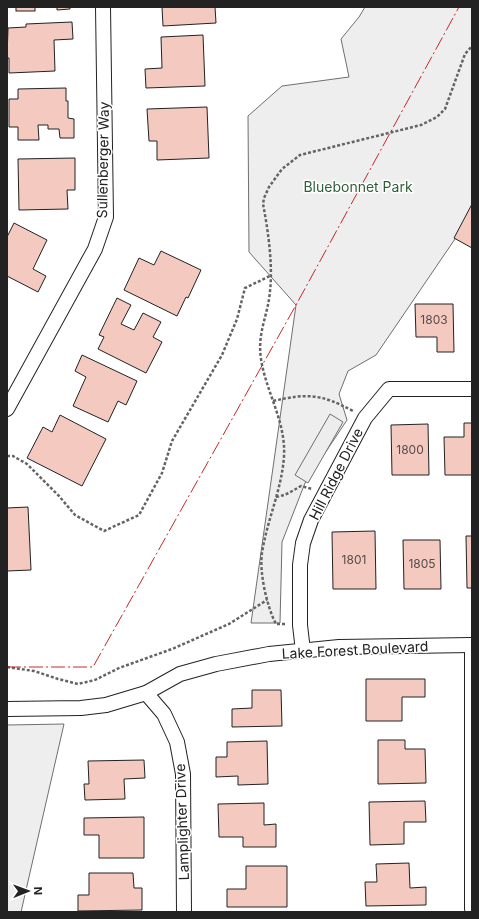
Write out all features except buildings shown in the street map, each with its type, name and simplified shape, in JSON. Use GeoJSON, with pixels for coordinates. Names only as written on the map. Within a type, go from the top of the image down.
{"type":"FeatureCollection","features":[{"type":"Feature","properties":{"kind":"street","name":"Sullenberger Way"},"geometry":{"type":"LineString","coordinates":[[7,410],[95,249],[106,217],[103,7]]}},
{"type":"Feature","properties":{"kind":"street","name":"Hill Ridge Drive"},"geometry":{"type":"LineString","coordinates":[[303,651],[300,625],[300,565],[303,543],[311,520],[365,418],[389,389],[472,389]]}},
{"type":"Feature","properties":{"kind":"street","name":"Lake Forest Boulevard"},"geometry":{"type":"LineString","coordinates":[[7,709],[81,708],[106,705],[146,693],[180,674],[216,664],[269,654],[339,647],[472,645]]}},
{"type":"Feature","properties":{"kind":"street"},"geometry":{"type":"LineString","coordinates":[[472,645],[472,909]]}},
{"type":"Feature","properties":{"kind":"street","name":"Lamplighter Drive"},"geometry":{"type":"LineString","coordinates":[[146,693],[164,714],[177,742],[183,774],[184,912]]}},
{"type":"Feature","properties":{"kind":"path"},"geometry":{"type":"LineString","coordinates":[[300,625],[276,624],[267,600],[263,576],[262,555],[281,479],[284,455],[283,435],[266,379],[261,359],[260,347],[260,335],[270,291],[269,248],[263,204],[264,198],[269,186],[282,169],[300,156],[421,126],[437,117],[445,109],[465,54],[472,46]]}},
{"type":"Feature","properties":{"kind":"path"},"geometry":{"type":"LineString","coordinates":[[7,456],[13,456],[27,464],[59,496],[75,515],[104,531],[139,515],[162,473],[172,441],[222,355],[237,319],[245,288],[270,276]]}},
{"type":"Feature","properties":{"kind":"path"},"geometry":{"type":"LineString","coordinates":[[273,402],[298,396],[310,395],[339,404],[365,418]]}},
{"type":"Feature","properties":{"kind":"path"},"geometry":{"type":"LineString","coordinates":[[276,497],[284,496],[301,486],[325,493]]}},
{"type":"Feature","properties":{"kind":"path"},"geometry":{"type":"LineString","coordinates":[[7,667],[34,671],[78,684],[172,649],[229,624],[267,600]]}},
{"type":"Feature","properties":{"kind":"green space","name":"Bluebonnet Park"},"geometry":{"type":"Polygon","coordinates":[[[365,7],[472,7],[472,214],[376,355],[348,371],[339,394],[347,420],[305,483],[282,542],[280,623],[251,623],[296,305],[249,252],[248,116],[282,86],[349,77],[341,39],[365,7]]]}},
{"type":"Feature","properties":{"kind":"green space"},"geometry":{"type":"Polygon","coordinates":[[[64,724],[21,912],[7,912],[7,725],[64,724]]]}},
{"type":"Feature","properties":{"kind":"shaded area"},"geometry":{"type":"Polygon","coordinates":[[[330,414],[343,422],[308,483],[295,475],[330,414]]]}},
{"type":"Feature","properties":{"kind":"power"},"geometry":{"type":"LineString","coordinates":[[7,667],[93,667],[296,305],[459,7]]}}]}
